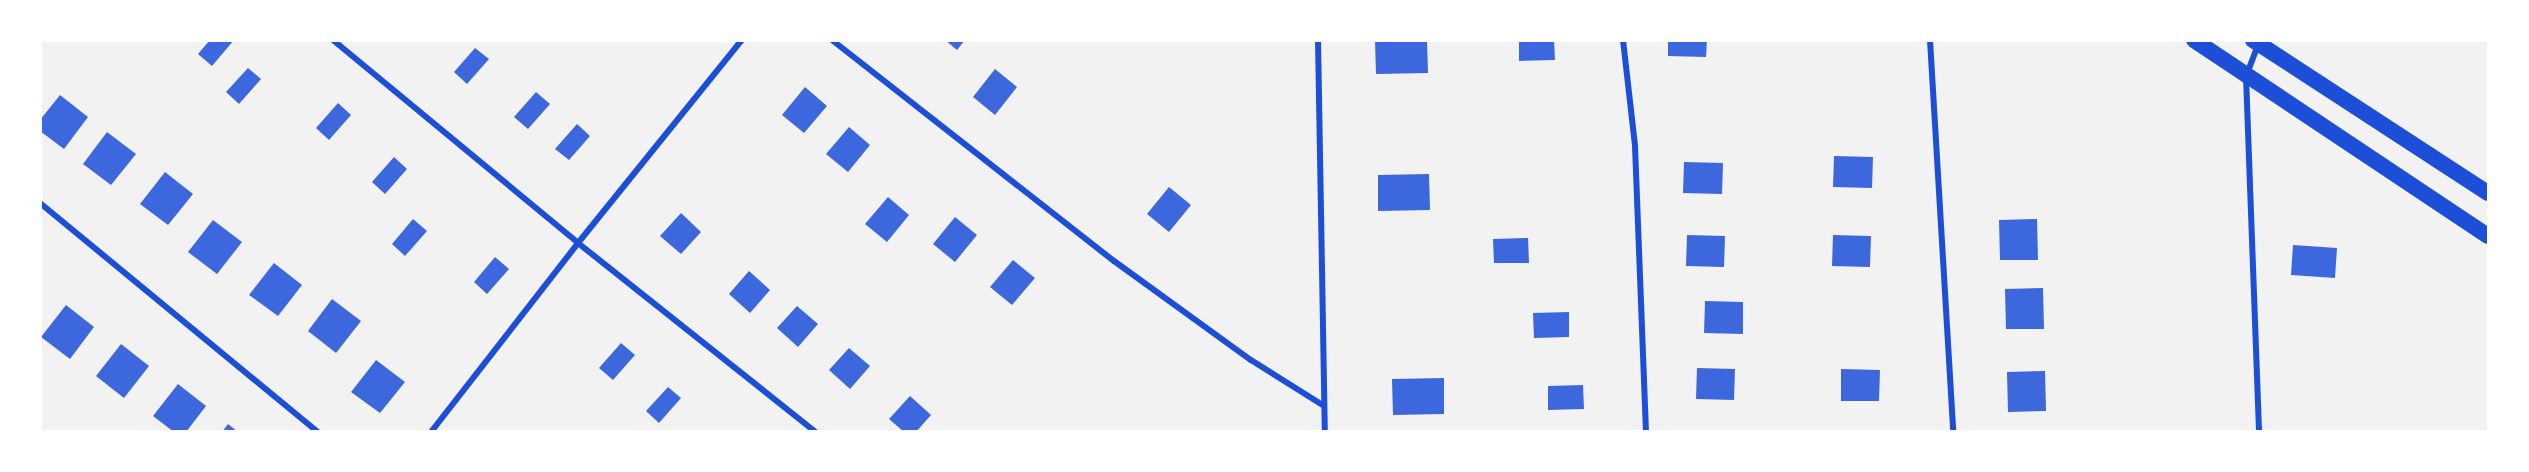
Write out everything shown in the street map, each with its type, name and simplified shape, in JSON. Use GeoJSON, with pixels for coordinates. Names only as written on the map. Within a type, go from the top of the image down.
{"type":"FeatureCollection","features":[{"type":"Feature","properties":{"kind":"highway"},"geometry":{"type":"LineString","coordinates":[[2194,40],[2488,236]]}},
{"type":"Feature","properties":{"kind":"highway"},"geometry":{"type":"LineString","coordinates":[[2256,42],[2488,193]]}},
{"type":"Feature","properties":{"kind":"street"},"geometry":{"type":"LineString","coordinates":[[333,40],[578,243],[816,432]]}},
{"type":"Feature","properties":{"kind":"street"},"geometry":{"type":"LineString","coordinates":[[431,432],[578,243],[742,40]]}},
{"type":"Feature","properties":{"kind":"street"},"geometry":{"type":"LineString","coordinates":[[832,40],[1114,261],[1251,360],[1324,405]]}},
{"type":"Feature","properties":{"kind":"street"},"geometry":{"type":"LineString","coordinates":[[1318,40],[1325,432]]}},
{"type":"Feature","properties":{"kind":"street"},"geometry":{"type":"LineString","coordinates":[[1623,40],[1635,146],[1646,432]]}},
{"type":"Feature","properties":{"kind":"street"},"geometry":{"type":"LineString","coordinates":[[1930,40],[1953,432]]}},
{"type":"Feature","properties":{"kind":"street"},"geometry":{"type":"LineString","coordinates":[[2256,42],[2246,76],[2259,432]]}},
{"type":"Feature","properties":{"kind":"street"},"geometry":{"type":"LineString","coordinates":[[40,203],[318,432]]}},
{"type":"Feature","properties":{"kind":"building"},"geometry":{"type":"Polygon","coordinates":[[[210,40],[234,40],[212,66],[198,54],[210,40]]]}},
{"type":"Feature","properties":{"kind":"building"},"geometry":{"type":"Polygon","coordinates":[[[945,40],[965,40],[957,50],[945,40]]]}},
{"type":"Feature","properties":{"kind":"building"},"geometry":{"type":"Polygon","coordinates":[[[1375,40],[1427,40],[1428,73],[1376,74],[1375,40]]]}},
{"type":"Feature","properties":{"kind":"building"},"geometry":{"type":"Polygon","coordinates":[[[1519,40],[1554,40],[1555,60],[1519,61],[1519,40]]]}},
{"type":"Feature","properties":{"kind":"building"},"geometry":{"type":"Polygon","coordinates":[[[1668,40],[1707,40],[1706,57],[1668,56],[1668,40]]]}},
{"type":"Feature","properties":{"kind":"building"},"geometry":{"type":"Polygon","coordinates":[[[475,48],[489,59],[467,84],[454,72],[475,48]]]}},
{"type":"Feature","properties":{"kind":"building"},"geometry":{"type":"Polygon","coordinates":[[[248,68],[261,79],[239,104],[226,92],[248,68]]]}},
{"type":"Feature","properties":{"kind":"building"},"geometry":{"type":"Polygon","coordinates":[[[995,69],[1017,87],[995,115],[973,97],[995,69]]]}},
{"type":"Feature","properties":{"kind":"building"},"geometry":{"type":"Polygon","coordinates":[[[805,87],[827,106],[804,133],[782,115],[805,87]]]}},
{"type":"Feature","properties":{"kind":"building"},"geometry":{"type":"Polygon","coordinates":[[[536,92],[550,104],[528,129],[514,117],[536,92]]]}},
{"type":"Feature","properties":{"kind":"building"},"geometry":{"type":"Polygon","coordinates":[[[60,95],[88,117],[64,149],[40,131],[40,120],[60,95]]]}},
{"type":"Feature","properties":{"kind":"building"},"geometry":{"type":"Polygon","coordinates":[[[338,103],[351,115],[329,140],[316,128],[338,103]]]}},
{"type":"Feature","properties":{"kind":"building"},"geometry":{"type":"Polygon","coordinates":[[[577,124],[590,136],[569,160],[555,149],[577,124]]]}},
{"type":"Feature","properties":{"kind":"building"},"geometry":{"type":"Polygon","coordinates":[[[849,127],[870,145],[848,172],[826,154],[849,127]]]}},
{"type":"Feature","properties":{"kind":"building"},"geometry":{"type":"Polygon","coordinates":[[[107,132],[136,154],[111,185],[83,164],[107,132]]]}},
{"type":"Feature","properties":{"kind":"building"},"geometry":{"type":"Polygon","coordinates":[[[1834,156],[1873,157],[1872,188],[1833,187],[1834,156]]]}},
{"type":"Feature","properties":{"kind":"building"},"geometry":{"type":"Polygon","coordinates":[[[394,157],[407,169],[385,194],[372,182],[394,157]]]}},
{"type":"Feature","properties":{"kind":"building"},"geometry":{"type":"Polygon","coordinates":[[[1684,162],[1723,163],[1722,194],[1683,193],[1684,162]]]}},
{"type":"Feature","properties":{"kind":"building"},"geometry":{"type":"Polygon","coordinates":[[[165,172],[193,194],[168,225],[140,204],[165,172]]]}},
{"type":"Feature","properties":{"kind":"building"},"geometry":{"type":"Polygon","coordinates":[[[1429,174],[1430,210],[1378,211],[1378,175],[1429,174]]]}},
{"type":"Feature","properties":{"kind":"building"},"geometry":{"type":"Polygon","coordinates":[[[1169,187],[1191,205],[1169,232],[1147,214],[1169,187]]]}},
{"type":"Feature","properties":{"kind":"building"},"geometry":{"type":"Polygon","coordinates":[[[888,197],[909,215],[887,242],[865,224],[888,197]]]}},
{"type":"Feature","properties":{"kind":"building"},"geometry":{"type":"Polygon","coordinates":[[[681,213],[701,232],[681,254],[660,236],[681,213]]]}},
{"type":"Feature","properties":{"kind":"building"},"geometry":{"type":"Polygon","coordinates":[[[955,217],[977,235],[955,262],[933,244],[955,217]]]}},
{"type":"Feature","properties":{"kind":"building"},"geometry":{"type":"Polygon","coordinates":[[[413,219],[427,231],[405,256],[392,244],[413,219]]]}},
{"type":"Feature","properties":{"kind":"building"},"geometry":{"type":"Polygon","coordinates":[[[2037,219],[2038,260],[2000,260],[1999,220],[2037,219]]]}},
{"type":"Feature","properties":{"kind":"building"},"geometry":{"type":"Polygon","coordinates":[[[213,220],[242,242],[217,274],[188,252],[213,220]]]}},
{"type":"Feature","properties":{"kind":"building"},"geometry":{"type":"Polygon","coordinates":[[[1687,235],[1725,236],[1724,267],[1686,266],[1687,235]]]}},
{"type":"Feature","properties":{"kind":"building"},"geometry":{"type":"Polygon","coordinates":[[[1833,235],[1871,236],[1870,267],[1832,266],[1833,235]]]}},
{"type":"Feature","properties":{"kind":"building"},"geometry":{"type":"Polygon","coordinates":[[[1528,238],[1529,263],[1494,263],[1493,239],[1528,238]]]}},
{"type":"Feature","properties":{"kind":"building"},"geometry":{"type":"Polygon","coordinates":[[[2293,245],[2337,248],[2335,278],[2291,275],[2293,245]]]}},
{"type":"Feature","properties":{"kind":"building"},"geometry":{"type":"Polygon","coordinates":[[[495,257],[509,269],[487,294],[474,282],[495,257]]]}},
{"type":"Feature","properties":{"kind":"building"},"geometry":{"type":"Polygon","coordinates":[[[1013,260],[1035,278],[1012,305],[990,287],[1013,260]]]}},
{"type":"Feature","properties":{"kind":"building"},"geometry":{"type":"Polygon","coordinates":[[[274,263],[302,285],[278,316],[249,295],[274,263]]]}},
{"type":"Feature","properties":{"kind":"building"},"geometry":{"type":"Polygon","coordinates":[[[749,271],[770,290],[750,313],[729,294],[749,271]]]}},
{"type":"Feature","properties":{"kind":"building"},"geometry":{"type":"Polygon","coordinates":[[[2043,288],[2044,329],[2006,329],[2005,289],[2043,288]]]}},
{"type":"Feature","properties":{"kind":"building"},"geometry":{"type":"Polygon","coordinates":[[[332,299],[361,321],[336,353],[308,331],[332,299]]]}},
{"type":"Feature","properties":{"kind":"building"},"geometry":{"type":"Polygon","coordinates":[[[1705,301],[1743,302],[1743,334],[1704,333],[1705,301]]]}},
{"type":"Feature","properties":{"kind":"building"},"geometry":{"type":"Polygon","coordinates":[[[66,305],[94,327],[70,359],[41,337],[66,305]]]}},
{"type":"Feature","properties":{"kind":"building"},"geometry":{"type":"Polygon","coordinates":[[[797,306],[818,324],[798,347],[777,328],[797,306]]]}},
{"type":"Feature","properties":{"kind":"building"},"geometry":{"type":"Polygon","coordinates":[[[1569,312],[1569,337],[1534,338],[1533,313],[1569,312]]]}},
{"type":"Feature","properties":{"kind":"building"},"geometry":{"type":"Polygon","coordinates":[[[621,343],[635,355],[613,380],[599,368],[621,343]]]}},
{"type":"Feature","properties":{"kind":"building"},"geometry":{"type":"Polygon","coordinates":[[[121,344],[149,366],[124,398],[96,376],[121,344]]]}},
{"type":"Feature","properties":{"kind":"building"},"geometry":{"type":"Polygon","coordinates":[[[849,348],[870,366],[850,389],[829,370],[849,348]]]}},
{"type":"Feature","properties":{"kind":"building"},"geometry":{"type":"Polygon","coordinates":[[[376,360],[405,382],[380,413],[351,392],[376,360]]]}},
{"type":"Feature","properties":{"kind":"building"},"geometry":{"type":"Polygon","coordinates":[[[1697,368],[1735,369],[1734,400],[1696,399],[1697,368]]]}},
{"type":"Feature","properties":{"kind":"building"},"geometry":{"type":"Polygon","coordinates":[[[1841,369],[1880,370],[1879,401],[1841,401],[1841,369]]]}},
{"type":"Feature","properties":{"kind":"building"},"geometry":{"type":"Polygon","coordinates":[[[2045,371],[2046,411],[2008,412],[2007,372],[2045,371]]]}},
{"type":"Feature","properties":{"kind":"building"},"geometry":{"type":"Polygon","coordinates":[[[1444,378],[1444,414],[1393,415],[1392,379],[1444,378]]]}},
{"type":"Feature","properties":{"kind":"building"},"geometry":{"type":"Polygon","coordinates":[[[178,384],[206,406],[186,432],[174,432],[153,416],[178,384]]]}},
{"type":"Feature","properties":{"kind":"building"},"geometry":{"type":"Polygon","coordinates":[[[1583,385],[1584,409],[1548,410],[1548,386],[1583,385]]]}},
{"type":"Feature","properties":{"kind":"building"},"geometry":{"type":"Polygon","coordinates":[[[668,387],[681,398],[659,423],[646,411],[668,387]]]}},
{"type":"Feature","properties":{"kind":"building"},"geometry":{"type":"Polygon","coordinates":[[[910,396],[931,415],[916,432],[904,432],[889,419],[910,396]]]}},
{"type":"Feature","properties":{"kind":"building"},"geometry":{"type":"Polygon","coordinates":[[[228,424],[238,432],[222,432],[228,424]]]}}]}
